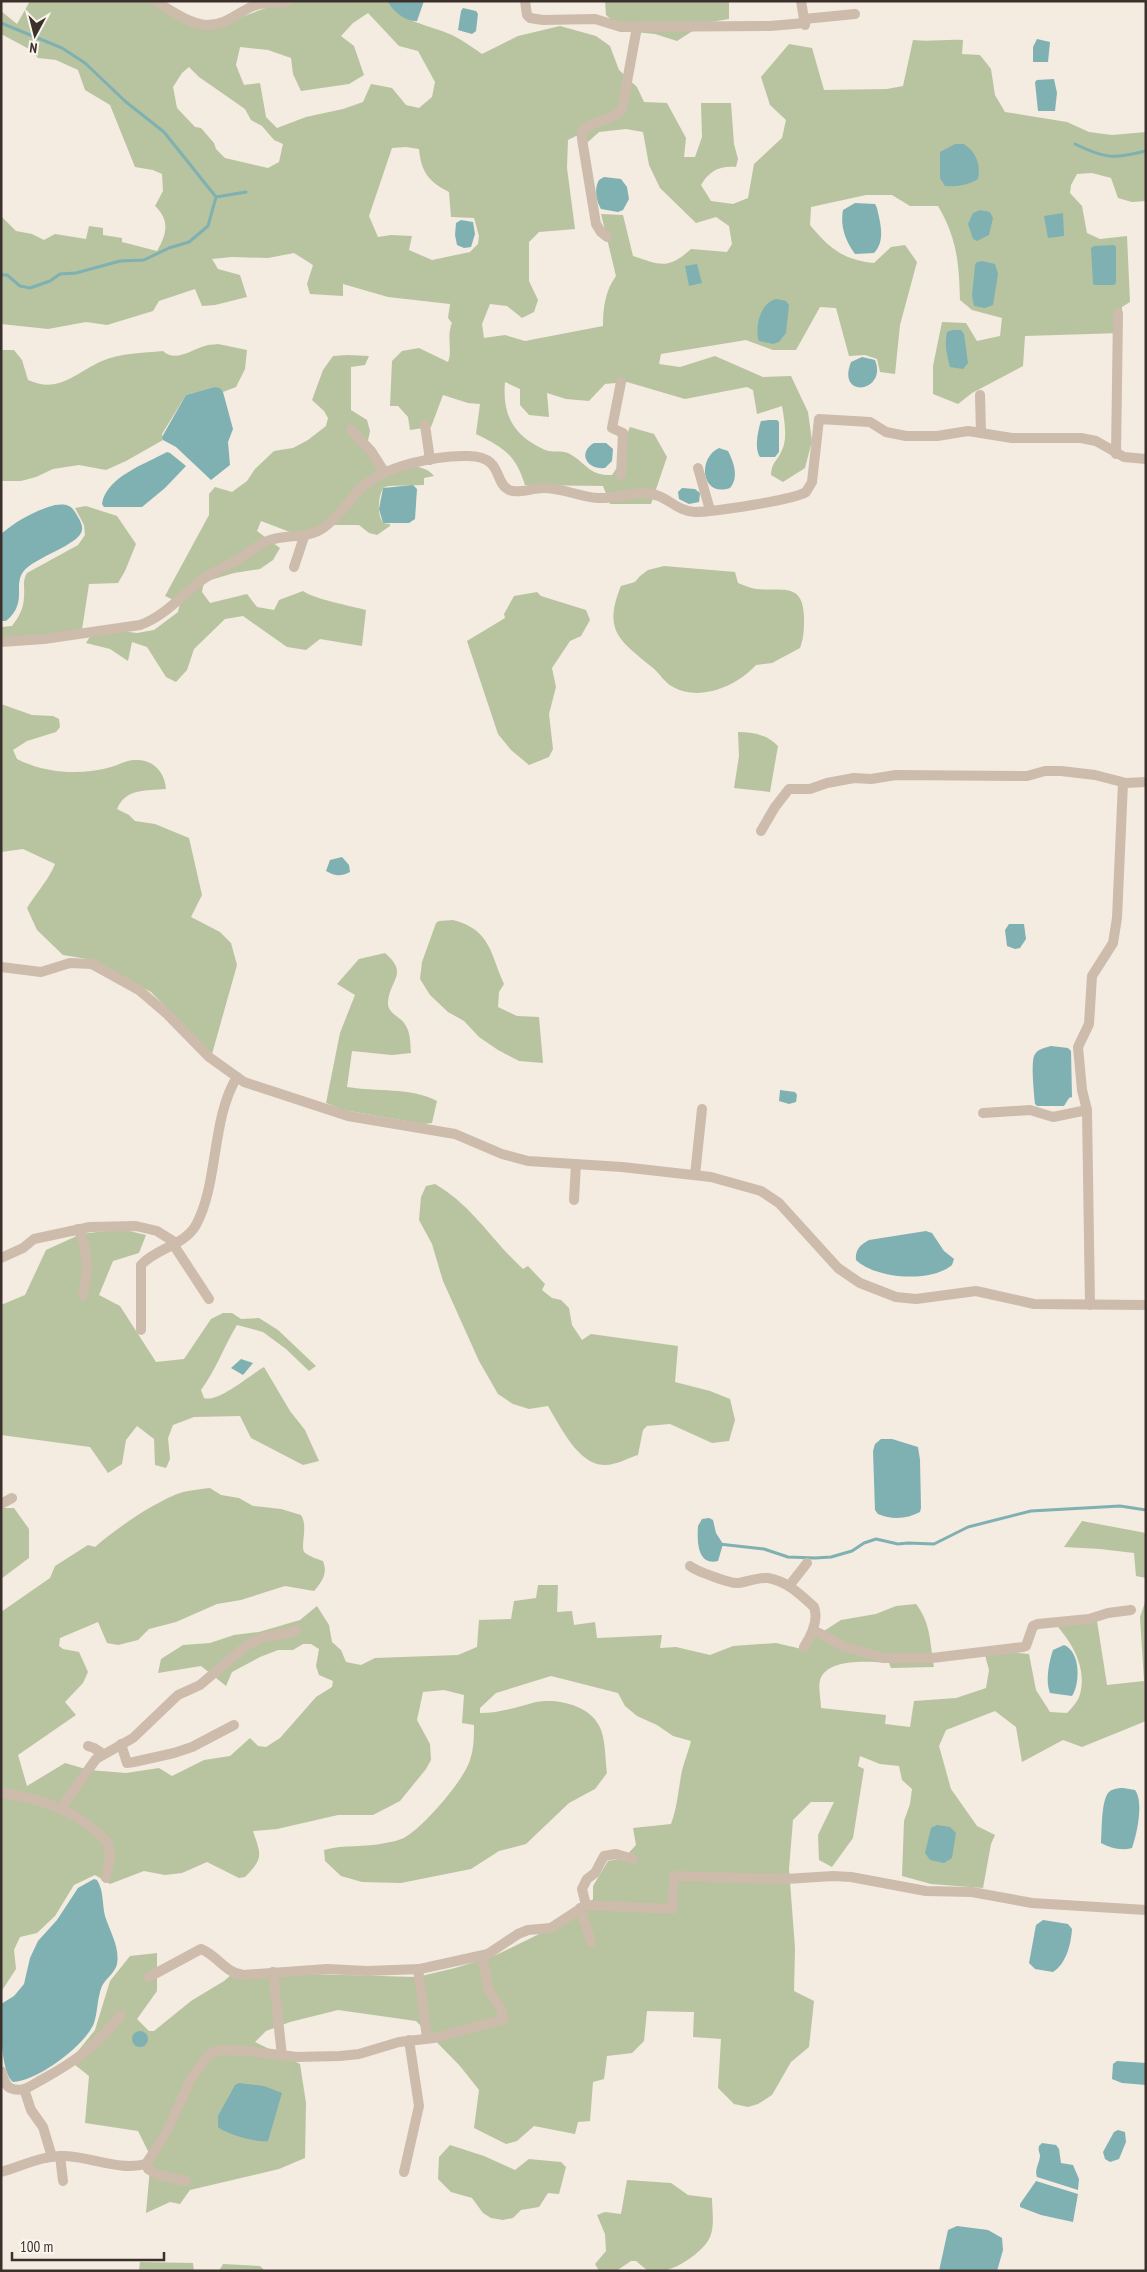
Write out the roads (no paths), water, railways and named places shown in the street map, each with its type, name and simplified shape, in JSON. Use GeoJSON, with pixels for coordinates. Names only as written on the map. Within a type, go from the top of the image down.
{"type":"FeatureCollection","features":[{"type":"Feature","properties":{"kind":"street"},"geometry":{"type":"LineString","coordinates":[[155,1],[195,22],[208,24],[228,21],[246,9],[265,2],[287,2]]}},
{"type":"Feature","properties":{"kind":"street"},"geometry":{"type":"LineString","coordinates":[[525,1],[527,15],[536,20],[589,19],[621,27],[770,26],[805,23],[855,14]]}},
{"type":"Feature","properties":{"kind":"street"},"geometry":{"type":"LineString","coordinates":[[801,1],[805,23]]}},
{"type":"Feature","properties":{"kind":"street"},"geometry":{"type":"LineString","coordinates":[[607,237],[596,224],[582,130],[589,124],[618,114],[622,109],[637,27]]}},
{"type":"Feature","properties":{"kind":"street"},"geometry":{"type":"LineString","coordinates":[[1116,454],[1118,313]]}},
{"type":"Feature","properties":{"kind":"street"},"geometry":{"type":"LineString","coordinates":[[621,382],[612,428],[623,433],[621,475]]}},
{"type":"Feature","properties":{"kind":"street"},"geometry":{"type":"LineString","coordinates":[[980,395],[981,433]]}},
{"type":"Feature","properties":{"kind":"street"},"geometry":{"type":"LineString","coordinates":[[1,642],[44,639],[152,620],[213,573],[238,560],[257,546],[275,538],[312,535],[334,520],[368,482],[406,465],[430,460],[469,456],[480,458],[493,465],[506,487],[512,491],[556,488],[597,498],[643,493],[658,494],[684,509],[695,512],[782,500],[806,492],[812,482],[819,419],[870,422],[886,432],[906,436],[937,436],[968,431],[1012,438],[1090,439],[1116,454],[1128,458],[1146,459]]}},
{"type":"Feature","properties":{"kind":"street"},"geometry":{"type":"LineString","coordinates":[[425,425],[430,460]]}},
{"type":"Feature","properties":{"kind":"street"},"geometry":{"type":"LineString","coordinates":[[351,430],[371,451],[385,473]]}},
{"type":"Feature","properties":{"kind":"street"},"geometry":{"type":"LineString","coordinates":[[698,468],[710,510]]}},
{"type":"Feature","properties":{"kind":"street"},"geometry":{"type":"LineString","coordinates":[[294,567],[304,536]]}},
{"type":"Feature","properties":{"kind":"street"},"geometry":{"type":"LineString","coordinates":[[761,831],[775,807],[789,789],[810,789],[827,783],[854,778],[871,779],[896,775],[1027,776],[1045,771],[1061,770],[1095,775],[1123,782],[1146,782]]}},
{"type":"Feature","properties":{"kind":"street"},"geometry":{"type":"LineString","coordinates":[[1090,1305],[1087,1110],[1082,1090],[1078,1046],[1089,1024],[1092,976],[1113,943],[1117,918],[1123,782]]}},
{"type":"Feature","properties":{"kind":"street"},"geometry":{"type":"LineString","coordinates":[[1,967],[41,972],[70,963],[85,962],[92,964],[139,990],[167,1014],[209,1056],[237,1077],[270,1092],[348,1116],[455,1134],[513,1158],[528,1161],[695,1175],[728,1180],[761,1191],[779,1203],[838,1268],[860,1283],[896,1297],[916,1299],[976,1291],[1034,1304],[1146,1305]]}},
{"type":"Feature","properties":{"kind":"street"},"geometry":{"type":"LineString","coordinates":[[141,1330],[141,1265],[149,1255],[175,1244],[193,1229],[200,1215],[228,1094],[237,1077]]}},
{"type":"Feature","properties":{"kind":"street"},"geometry":{"type":"LineString","coordinates":[[695,1175],[702,1109]]}},
{"type":"Feature","properties":{"kind":"street"},"geometry":{"type":"LineString","coordinates":[[983,1112],[1030,1110],[1053,1117],[1087,1110]]}},
{"type":"Feature","properties":{"kind":"street"},"geometry":{"type":"LineString","coordinates":[[574,1200],[576,1164]]}},
{"type":"Feature","properties":{"kind":"street"},"geometry":{"type":"LineString","coordinates":[[1,1258],[23,1248],[34,1239],[78,1230],[118,1225],[136,1226],[157,1231],[175,1244],[210,1299]]}},
{"type":"Feature","properties":{"kind":"street"},"geometry":{"type":"LineString","coordinates":[[78,1230],[86,1250],[86,1279],[83,1295]]}},
{"type":"Feature","properties":{"kind":"street"},"geometry":{"type":"LineString","coordinates":[[1,1504],[12,1498]]}},
{"type":"Feature","properties":{"kind":"street"},"geometry":{"type":"LineString","coordinates":[[789,1586],[807,1563]]}},
{"type":"Feature","properties":{"kind":"street"},"geometry":{"type":"LineString","coordinates":[[690,1566],[700,1573],[735,1583],[766,1577],[789,1586],[814,1607],[816,1611],[813,1630],[804,1647]]}},
{"type":"Feature","properties":{"kind":"street"},"geometry":{"type":"LineString","coordinates":[[813,1630],[844,1646],[883,1658],[932,1658],[1022,1648],[1026,1646],[1033,1626],[1038,1624],[1089,1619],[1108,1613],[1131,1610]]}},
{"type":"Feature","properties":{"kind":"street"},"geometry":{"type":"LineString","coordinates":[[61,1808],[89,1768],[103,1754],[133,1738],[178,1695],[200,1685],[247,1644],[264,1637],[290,1633],[296,1630]]}},
{"type":"Feature","properties":{"kind":"street"},"geometry":{"type":"LineString","coordinates":[[121,1744],[127,1763],[134,1762],[192,1747],[234,1725]]}},
{"type":"Feature","properties":{"kind":"street"},"geometry":{"type":"LineString","coordinates":[[88,1746],[103,1754]]}},
{"type":"Feature","properties":{"kind":"street"},"geometry":{"type":"LineString","coordinates":[[1,1793],[61,1808],[84,1821],[108,1843],[110,1856],[106,1878]]}},
{"type":"Feature","properties":{"kind":"street"},"geometry":{"type":"LineString","coordinates":[[591,1942],[583,1907],[582,1889],[586,1879],[595,1873],[604,1856],[616,1854],[633,1858]]}},
{"type":"Feature","properties":{"kind":"street"},"geometry":{"type":"LineString","coordinates":[[149,1978],[198,1949],[204,1950],[220,1965],[238,1974],[326,1970],[418,1969],[482,1956],[518,1934],[551,1928],[583,1907],[672,1909],[674,1876],[851,1877],[926,1891],[972,1892],[1032,1903],[1146,1910]]}},
{"type":"Feature","properties":{"kind":"street"},"geometry":{"type":"LineString","coordinates":[[146,2164],[166,2135],[191,2079],[209,2055],[223,2050],[248,2050],[282,2056],[313,2058],[359,2054],[409,2040],[465,2031],[504,2019],[500,2007],[489,1991],[482,1956]]}},
{"type":"Feature","properties":{"kind":"street"},"geometry":{"type":"LineString","coordinates":[[418,1969],[427,2038]]}},
{"type":"Feature","properties":{"kind":"street"},"geometry":{"type":"LineString","coordinates":[[273,1972],[282,2056]]}},
{"type":"Feature","properties":{"kind":"street"},"geometry":{"type":"LineString","coordinates":[[1,2071],[6,2085],[10,2088],[24,2089],[76,2060],[91,2049],[121,2015]]}},
{"type":"Feature","properties":{"kind":"street"},"geometry":{"type":"LineString","coordinates":[[404,2172],[419,2106],[409,2040]]}},
{"type":"Feature","properties":{"kind":"street"},"geometry":{"type":"LineString","coordinates":[[24,2089],[30,2110],[43,2127],[56,2156],[63,2181]]}},
{"type":"Feature","properties":{"kind":"street"},"geometry":{"type":"LineString","coordinates":[[1,2172],[56,2156],[125,2165],[146,2164]]}},
{"type":"Feature","properties":{"kind":"street"},"geometry":{"type":"LineString","coordinates":[[146,2164],[148,2169],[158,2175],[186,2181]]}},
{"type":"Feature","properties":{"kind":"water"},"geometry":{"type":"Polygon","coordinates":[[[387,1],[424,1],[417,21],[413,21],[400,15],[387,1]]]}},
{"type":"Feature","properties":{"kind":"water"},"geometry":{"type":"Polygon","coordinates":[[[463,8],[476,11],[478,14],[476,31],[472,34],[458,30],[463,8]]]}},
{"type":"Feature","properties":{"kind":"water"},"geometry":{"type":"Polygon","coordinates":[[[1037,39],[1050,42],[1048,62],[1033,62],[1033,47],[1037,39]]]}},
{"type":"Feature","properties":{"kind":"water"},"geometry":{"type":"Polygon","coordinates":[[[1054,79],[1057,93],[1055,111],[1038,111],[1035,82],[1037,80],[1054,79]]]}},
{"type":"Feature","properties":{"kind":"water"},"geometry":{"type":"Polygon","coordinates":[[[955,144],[964,144],[972,151],[978,163],[978,179],[962,185],[945,186],[940,178],[940,152],[955,144]]]}},
{"type":"Feature","properties":{"kind":"water"},"geometry":{"type":"Polygon","coordinates":[[[604,177],[621,179],[627,187],[629,199],[623,210],[618,212],[601,209],[596,191],[597,183],[604,177]]]}},
{"type":"Feature","properties":{"kind":"water"},"geometry":{"type":"Polygon","coordinates":[[[855,203],[875,204],[877,208],[881,225],[881,237],[878,248],[874,253],[855,254],[846,238],[842,222],[843,210],[855,203]]]}},
{"type":"Feature","properties":{"kind":"water"},"geometry":{"type":"Polygon","coordinates":[[[980,210],[990,212],[993,218],[989,235],[977,241],[973,239],[968,224],[973,213],[980,210]]]}},
{"type":"Feature","properties":{"kind":"water"},"geometry":{"type":"Polygon","coordinates":[[[1063,213],[1064,236],[1048,238],[1044,216],[1063,213]]]}},
{"type":"Feature","properties":{"kind":"water"},"geometry":{"type":"Polygon","coordinates":[[[461,220],[473,222],[475,234],[471,247],[464,248],[457,245],[455,235],[456,223],[461,220]]]}},
{"type":"Feature","properties":{"kind":"water"},"geometry":{"type":"Polygon","coordinates":[[[1114,245],[1116,247],[1116,283],[1114,285],[1093,284],[1091,248],[1094,246],[1114,245]]]}},
{"type":"Feature","properties":{"kind":"water"},"geometry":{"type":"Polygon","coordinates":[[[982,261],[995,264],[998,274],[993,305],[985,308],[974,306],[972,296],[975,265],[977,262],[982,261]]]}},
{"type":"Feature","properties":{"kind":"water"},"geometry":{"type":"Polygon","coordinates":[[[697,264],[702,283],[689,286],[685,266],[697,264]]]}},
{"type":"Feature","properties":{"kind":"water"},"geometry":{"type":"Polygon","coordinates":[[[777,299],[786,301],[789,305],[786,333],[779,342],[773,344],[759,341],[757,329],[763,309],[771,301],[777,299]]]}},
{"type":"Feature","properties":{"kind":"water"},"geometry":{"type":"Polygon","coordinates":[[[961,330],[964,334],[968,363],[963,369],[950,367],[946,341],[947,332],[961,330]]]}},
{"type":"Feature","properties":{"kind":"water"},"geometry":{"type":"Polygon","coordinates":[[[862,357],[875,360],[877,371],[875,379],[869,385],[855,387],[850,382],[848,374],[851,362],[862,357]]]}},
{"type":"Feature","properties":{"kind":"water"},"geometry":{"type":"Polygon","coordinates":[[[214,387],[220,388],[223,392],[233,429],[228,442],[230,465],[211,480],[176,447],[163,440],[162,437],[186,395],[214,387]]]}},
{"type":"Feature","properties":{"kind":"water"},"geometry":{"type":"Polygon","coordinates":[[[777,420],[779,422],[779,452],[775,457],[760,457],[757,444],[759,429],[761,421],[777,420]]]}},
{"type":"Feature","properties":{"kind":"water"},"geometry":{"type":"Polygon","coordinates":[[[594,443],[606,443],[613,449],[612,461],[605,468],[593,466],[586,460],[586,451],[594,443]]]}},
{"type":"Feature","properties":{"kind":"water"},"geometry":{"type":"Polygon","coordinates":[[[719,448],[728,451],[734,465],[735,475],[730,488],[720,490],[713,487],[705,476],[707,460],[719,448]]]}},
{"type":"Feature","properties":{"kind":"water"},"geometry":{"type":"Polygon","coordinates":[[[167,452],[186,466],[165,488],[142,507],[104,507],[102,504],[105,495],[119,479],[128,472],[167,452]]]}},
{"type":"Feature","properties":{"kind":"water"},"geometry":{"type":"Polygon","coordinates":[[[413,485],[417,489],[415,519],[409,523],[383,523],[379,509],[383,488],[413,485]]]}},
{"type":"Feature","properties":{"kind":"water"},"geometry":{"type":"Polygon","coordinates":[[[682,488],[695,489],[700,493],[699,502],[689,504],[679,499],[678,492],[682,488]]]}},
{"type":"Feature","properties":{"kind":"water"},"geometry":{"type":"Polygon","coordinates":[[[55,505],[71,507],[82,525],[82,530],[73,541],[37,561],[23,572],[19,583],[17,608],[6,621],[1,621],[1,534],[26,516],[55,505]]]}},
{"type":"Feature","properties":{"kind":"water"},"geometry":{"type":"Polygon","coordinates":[[[342,857],[349,865],[350,872],[338,875],[326,871],[330,860],[342,857]]]}},
{"type":"Feature","properties":{"kind":"water"},"geometry":{"type":"Polygon","coordinates":[[[1009,924],[1024,924],[1026,939],[1020,948],[1015,949],[1007,946],[1005,930],[1009,924]]]}},
{"type":"Feature","properties":{"kind":"water"},"geometry":{"type":"Polygon","coordinates":[[[1051,1046],[1068,1048],[1071,1051],[1072,1097],[1069,1098],[1064,1106],[1037,1106],[1035,1104],[1033,1079],[1034,1056],[1039,1050],[1051,1046]]]}},
{"type":"Feature","properties":{"kind":"water"},"geometry":{"type":"Polygon","coordinates":[[[780,1090],[795,1092],[797,1095],[796,1102],[789,1104],[779,1101],[780,1090]]]}},
{"type":"Feature","properties":{"kind":"water"},"geometry":{"type":"Polygon","coordinates":[[[926,1231],[932,1233],[944,1251],[954,1259],[952,1265],[943,1271],[918,1276],[890,1275],[876,1271],[856,1260],[856,1253],[859,1248],[869,1240],[926,1231]]]}},
{"type":"Feature","properties":{"kind":"water"},"geometry":{"type":"Polygon","coordinates":[[[241,1359],[253,1363],[243,1375],[231,1368],[241,1359]]]}},
{"type":"Feature","properties":{"kind":"water"},"geometry":{"type":"Polygon","coordinates":[[[881,1439],[892,1439],[918,1447],[920,1460],[920,1512],[894,1518],[878,1514],[875,1510],[873,1451],[875,1444],[881,1439]]]}},
{"type":"Feature","properties":{"kind":"water"},"geometry":{"type":"Polygon","coordinates":[[[709,1518],[713,1520],[716,1533],[723,1544],[718,1561],[711,1562],[702,1556],[698,1545],[698,1526],[702,1519],[709,1518]]]}},
{"type":"Feature","properties":{"kind":"water"},"geometry":{"type":"Polygon","coordinates":[[[1064,1645],[1074,1654],[1076,1661],[1077,1684],[1072,1696],[1050,1693],[1048,1683],[1048,1671],[1053,1650],[1064,1645]]]}},
{"type":"Feature","properties":{"kind":"water"},"geometry":{"type":"Polygon","coordinates":[[[1123,1788],[1135,1790],[1138,1795],[1139,1810],[1138,1827],[1132,1848],[1120,1849],[1101,1843],[1103,1810],[1108,1793],[1123,1788]]]}},
{"type":"Feature","properties":{"kind":"water"},"geometry":{"type":"Polygon","coordinates":[[[937,1825],[950,1827],[956,1833],[952,1858],[944,1863],[930,1860],[925,1853],[931,1828],[937,1825]]]}},
{"type":"Feature","properties":{"kind":"water"},"geometry":{"type":"Polygon","coordinates":[[[94,1879],[97,1880],[101,1889],[105,1916],[116,1946],[118,1958],[114,1970],[102,1986],[94,2023],[81,2042],[59,2061],[35,2076],[13,2082],[9,2077],[3,2058],[1,2004],[14,1996],[24,1984],[30,1958],[38,1941],[57,1920],[78,1888],[94,1879]]]}},
{"type":"Feature","properties":{"kind":"water"},"geometry":{"type":"Polygon","coordinates":[[[1043,1920],[1068,1924],[1072,1929],[1067,1953],[1061,1964],[1053,1972],[1035,1969],[1029,1963],[1036,1925],[1043,1920]]]}},
{"type":"Feature","properties":{"kind":"water"},"geometry":{"type":"Polygon","coordinates":[[[140,2031],[146,2033],[148,2039],[146,2045],[140,2047],[134,2045],[132,2039],[134,2033],[140,2031]]]}},
{"type":"Feature","properties":{"kind":"water"},"geometry":{"type":"Polygon","coordinates":[[[1117,2061],[1146,2063],[1146,2085],[1122,2083],[1112,2079],[1113,2064],[1117,2061]]]}},
{"type":"Feature","properties":{"kind":"water"},"geometry":{"type":"Polygon","coordinates":[[[239,2083],[264,2086],[282,2093],[268,2141],[257,2141],[242,2137],[218,2127],[218,2116],[235,2085],[239,2083]]]}},
{"type":"Feature","properties":{"kind":"water"},"geometry":{"type":"Polygon","coordinates":[[[1118,2130],[1125,2132],[1126,2142],[1119,2159],[1110,2162],[1105,2159],[1103,2152],[1114,2132],[1118,2130]]]}},
{"type":"Feature","properties":{"kind":"water"},"geometry":{"type":"Polygon","coordinates":[[[1042,2143],[1056,2145],[1059,2149],[1061,2163],[1073,2165],[1079,2179],[1078,2190],[1037,2177],[1036,2171],[1040,2155],[1039,2146],[1042,2143]]]}},
{"type":"Feature","properties":{"kind":"water"},"geometry":{"type":"Polygon","coordinates":[[[1036,2181],[1078,2194],[1073,2222],[1041,2215],[1020,2207],[1020,2204],[1036,2181]]]}},
{"type":"Feature","properties":{"kind":"water"},"geometry":{"type":"Polygon","coordinates":[[[957,2226],[988,2230],[1002,2238],[1003,2250],[997,2271],[939,2271],[948,2230],[957,2226]]]}},
{"type":"Feature","properties":{"kind":"waterway"},"geometry":{"type":"LineString","coordinates":[[1,23],[62,48],[85,63],[126,102],[164,132],[216,197]]}},
{"type":"Feature","properties":{"kind":"waterway"},"geometry":{"type":"LineString","coordinates":[[1075,144],[1095,153],[1110,156],[1146,151]]}},
{"type":"Feature","properties":{"kind":"waterway"},"geometry":{"type":"LineString","coordinates":[[1,275],[7,275],[20,286],[30,288],[50,281],[60,274],[76,273],[120,261],[144,260],[169,248],[189,242],[208,226],[216,197],[246,192]]}},
{"type":"Feature","properties":{"kind":"waterway"},"geometry":{"type":"LineString","coordinates":[[719,1544],[764,1549],[788,1557],[831,1557],[852,1551],[864,1543],[876,1539],[898,1544],[934,1544],[968,1527],[1031,1511],[1120,1506],[1146,1510]]}}]}
